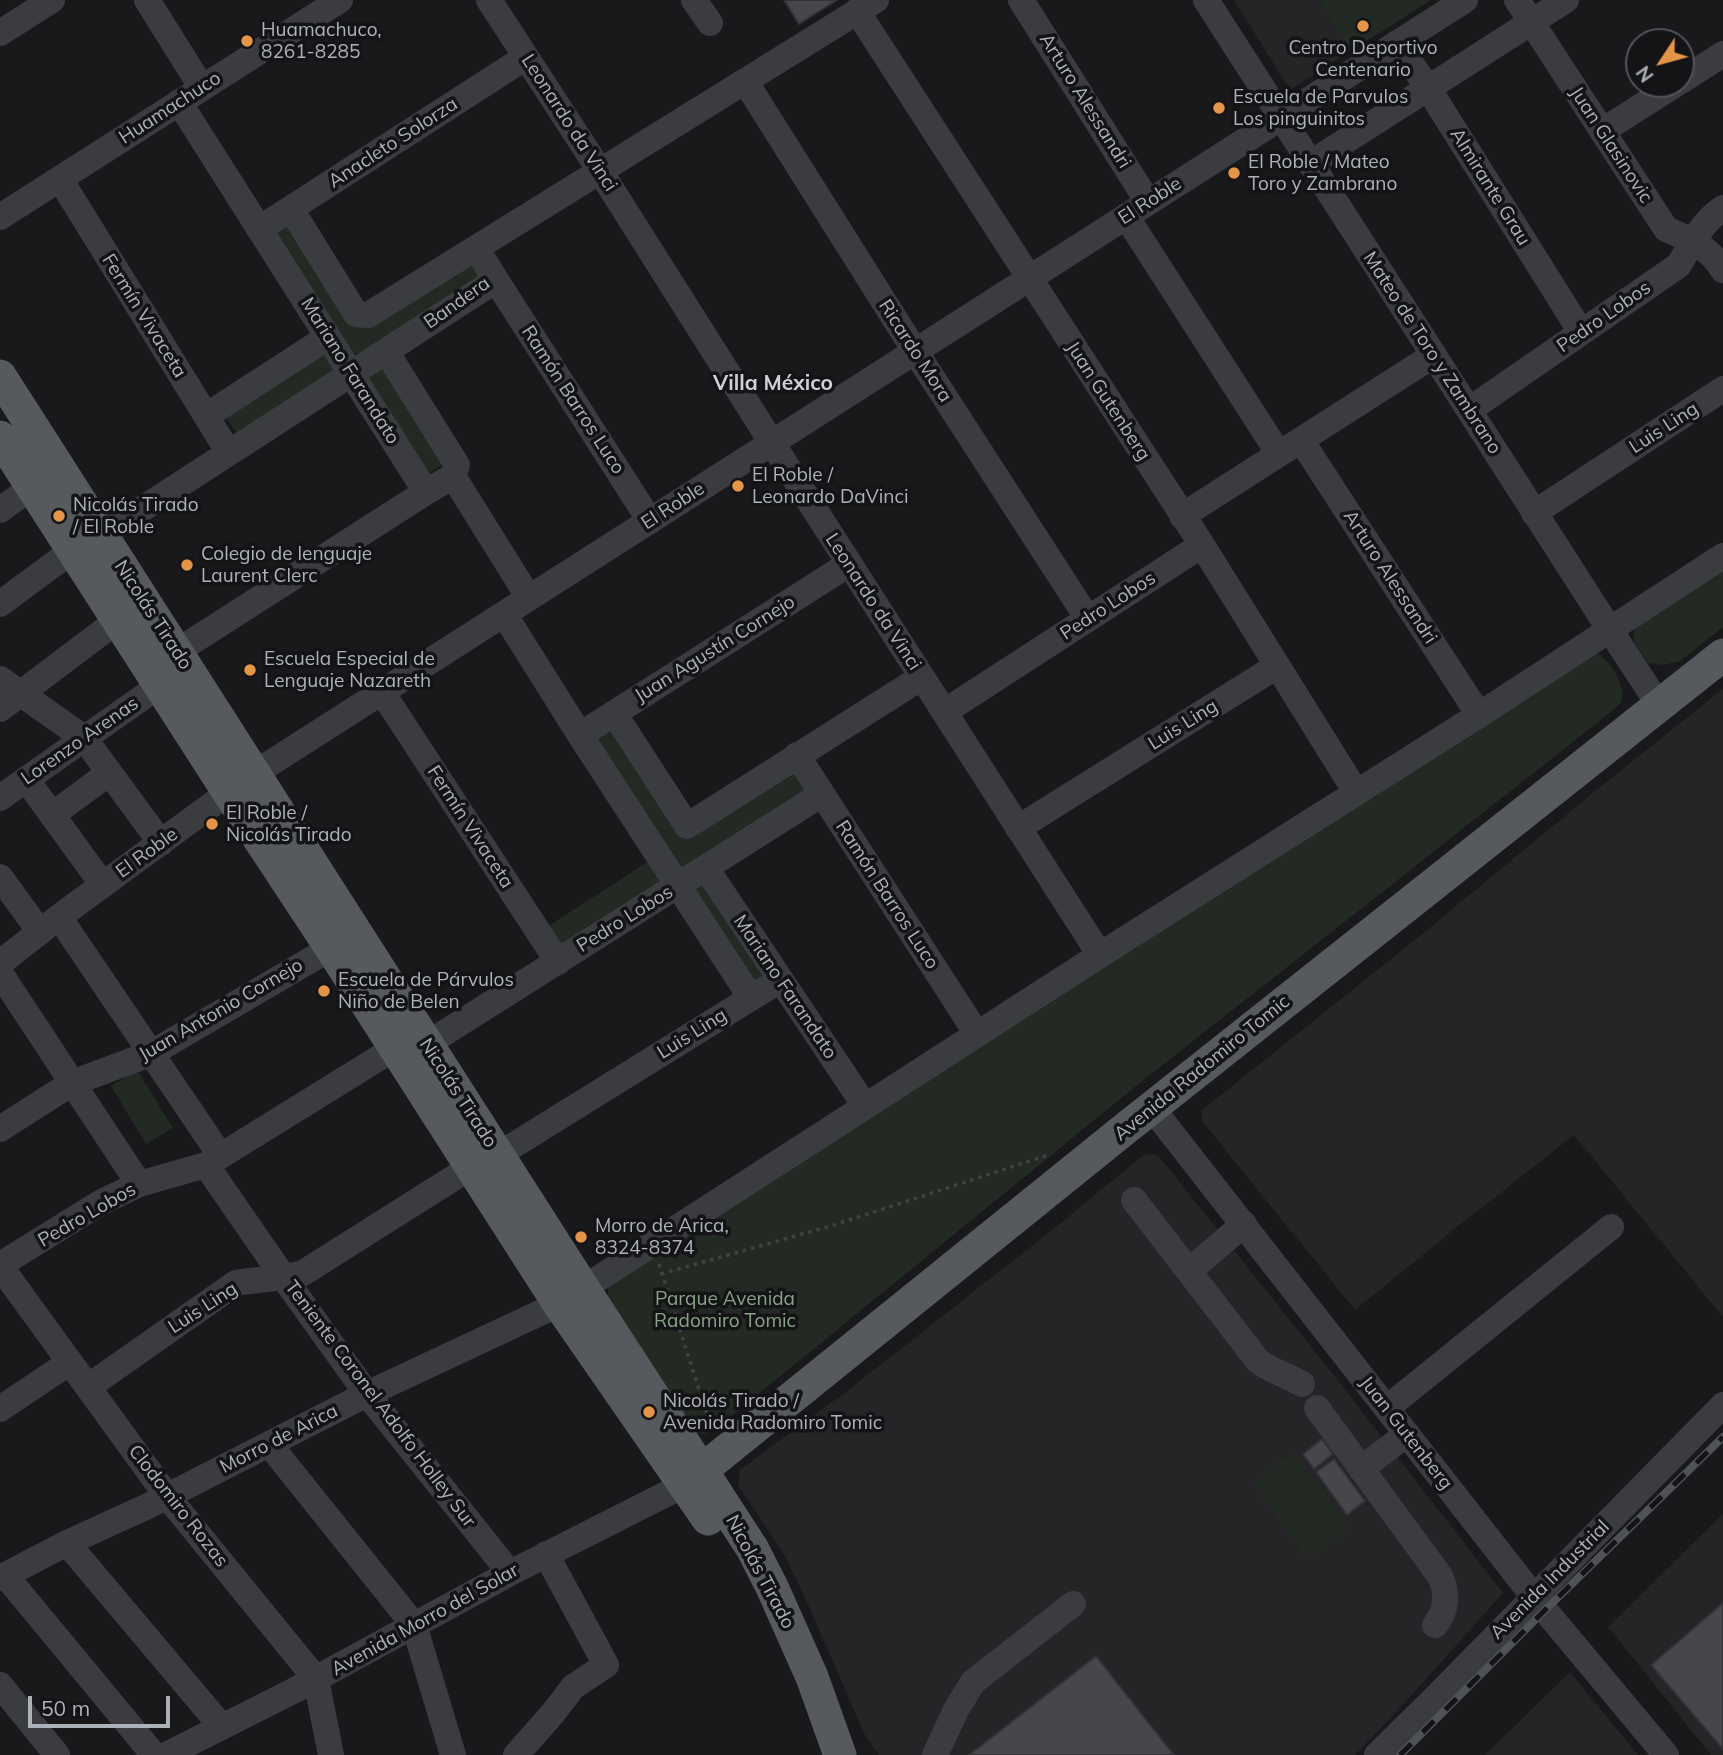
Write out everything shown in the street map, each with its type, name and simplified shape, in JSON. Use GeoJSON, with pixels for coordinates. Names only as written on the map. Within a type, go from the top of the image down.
{"type":"FeatureCollection","features":[{"type":"Feature","properties":{"kind":"main road","name":"Nicolás Tirado"},"geometry":{"type":"LineString","coordinates":[[0,376],[176,652],[242,783],[331,948],[395,1048],[485,1161],[571,1296],[702,1470],[752,1548],[812,1677],[840,1755]]}},
{"type":"Feature","properties":{"kind":"main road","name":"Nicolás Tirado"},"geometry":{"type":"LineString","coordinates":[[0,438],[160,685],[242,783],[427,1044],[485,1161]]}},
{"type":"Feature","properties":{"kind":"main road","name":"Avenida Radomiro Tomic"},"geometry":{"type":"LineString","coordinates":[[702,1470],[1152,1108],[1723,655]]}},
{"type":"Feature","properties":{"kind":"main road","name":"Nicolás Tirado"},"geometry":{"type":"LineString","coordinates":[[702,1470],[730,1550],[751,1588],[820,1755]]}},
{"type":"Feature","properties":{"kind":"street"},"geometry":{"type":"LineString","coordinates":[[0,33],[52,0]]}},
{"type":"Feature","properties":{"kind":"street"},"geometry":{"type":"LineString","coordinates":[[147,0],[202,88]]}},
{"type":"Feature","properties":{"kind":"street","name":"Leonardo da Vinci"},"geometry":{"type":"LineString","coordinates":[[489,0],[1100,955]]}},
{"type":"Feature","properties":{"kind":"street"},"geometry":{"type":"LineString","coordinates":[[694,0],[709,23]]}},
{"type":"Feature","properties":{"kind":"street","name":"Arturo Alessandri"},"geometry":{"type":"LineString","coordinates":[[1021,0],[1137,209],[1279,454]]}},
{"type":"Feature","properties":{"kind":"street","name":"Mateo de Toro y Zambrano"},"geometry":{"type":"LineString","coordinates":[[1206,0],[1659,705]]}},
{"type":"Feature","properties":{"kind":"street","name":"El Roble"},"geometry":{"type":"LineString","coordinates":[[0,963],[242,783],[1465,0]]}},
{"type":"Feature","properties":{"kind":"street","name":"Juan Glasinovic"},"geometry":{"type":"LineString","coordinates":[[1517,0],[1666,229],[1693,241],[1714,256],[1723,270]]}},
{"type":"Feature","properties":{"kind":"street"},"geometry":{"type":"LineString","coordinates":[[1311,163],[1566,0]]}},
{"type":"Feature","properties":{"kind":"street","name":"Huamachuco"},"geometry":{"type":"LineString","coordinates":[[0,217],[202,88],[323,4]]}},
{"type":"Feature","properties":{"kind":"street","name":"Bandera"},"geometry":{"type":"LineString","coordinates":[[102,535],[496,280],[476,248],[866,6]]}},
{"type":"Feature","properties":{"kind":"street","name":"Juan Gutenberg"},"geometry":{"type":"LineString","coordinates":[[866,6],[1029,278],[1202,545],[1356,792]]}},
{"type":"Feature","properties":{"kind":"street","name":"Almirante Grau"},"geometry":{"type":"LineString","coordinates":[[1397,43],[1581,332]]}},
{"type":"Feature","properties":{"kind":"street"},"geometry":{"type":"LineString","coordinates":[[1695,72],[1723,54]]}},
{"type":"Feature","properties":{"kind":"street","name":"Anacleto Solorza"},"geometry":{"type":"LineString","coordinates":[[259,229],[526,57]]}},
{"type":"Feature","properties":{"kind":"street","name":"Ricardo Mora"},"geometry":{"type":"LineString","coordinates":[[745,81],[1088,619]]}},
{"type":"Feature","properties":{"kind":"street"},"geometry":{"type":"LineString","coordinates":[[1602,131],[1654,98]]}},
{"type":"Feature","properties":{"kind":"street","name":"Mariano Farandato"},"geometry":{"type":"LineString","coordinates":[[179,102],[426,492]]}},
{"type":"Feature","properties":{"kind":"street","name":"Fermín Vivaceta"},"geometry":{"type":"LineString","coordinates":[[60,179],[229,453]]}},
{"type":"Feature","properties":{"kind":"street","name":"Pedro Lobos"},"geometry":{"type":"LineString","coordinates":[[1469,410],[1679,265],[1693,241],[1723,208]]}},
{"type":"Feature","properties":{"kind":"street"},"geometry":{"type":"LineString","coordinates":[[291,209],[356,314],[368,315],[476,248]]}},
{"type":"Feature","properties":{"kind":"street","name":"Ramón Barros Luco"},"geometry":{"type":"LineString","coordinates":[[496,280],[650,521]]}},
{"type":"Feature","properties":{"kind":"street"},"geometry":{"type":"LineString","coordinates":[[206,416],[328,337]]}},
{"type":"Feature","properties":{"kind":"street"},"geometry":{"type":"LineString","coordinates":[[176,652],[453,476],[457,466],[386,351]]}},
{"type":"Feature","properties":{"kind":"street"},"geometry":{"type":"LineString","coordinates":[[1182,516],[1434,355]]}},
{"type":"Feature","properties":{"kind":"street","name":"Luis Ling"},"geometry":{"type":"LineString","coordinates":[[1534,513],[1723,388]]}},
{"type":"Feature","properties":{"kind":"street","name":"Arturo Alessandri"},"geometry":{"type":"LineString","coordinates":[[1301,440],[1479,715]]}},
{"type":"Feature","properties":{"kind":"street"},"geometry":{"type":"LineString","coordinates":[[453,476],[528,598]]}},
{"type":"Feature","properties":{"kind":"street"},"geometry":{"type":"LineString","coordinates":[[0,510],[32,487]]}},
{"type":"Feature","properties":{"kind":"street","name":"Pedro Lobos"},"geometry":{"type":"LineString","coordinates":[[944,712],[1202,545]]}},
{"type":"Feature","properties":{"kind":"street"},"geometry":{"type":"LineString","coordinates":[[0,604],[73,550]]}},
{"type":"Feature","properties":{"kind":"street"},"geometry":{"type":"LineString","coordinates":[[571,1296],[1723,556]]}},
{"type":"Feature","properties":{"kind":"street","name":"Juan Agustín Cornejo"},"geometry":{"type":"LineString","coordinates":[[580,735],[849,564]]}},
{"type":"Feature","properties":{"kind":"street","name":"Mariano Farandato"},"geometry":{"type":"LineString","coordinates":[[504,614],[751,998]]}},
{"type":"Feature","properties":{"kind":"street"},"geometry":{"type":"LineString","coordinates":[[0,709],[118,620]]}},
{"type":"Feature","properties":{"kind":"street","name":"Luis Ling"},"geometry":{"type":"LineString","coordinates":[[1018,828],[1277,666]]}},
{"type":"Feature","properties":{"kind":"street"},"geometry":{"type":"LineString","coordinates":[[614,713],[687,826],[922,677]]}},
{"type":"Feature","properties":{"kind":"street"},"geometry":{"type":"LineString","coordinates":[[0,679],[83,738],[161,843]]}},
{"type":"Feature","properties":{"kind":"street","name":"Lorenzo Arenas"},"geometry":{"type":"LineString","coordinates":[[0,798],[160,685]]}},
{"type":"Feature","properties":{"kind":"street","name":"Fermín Vivaceta"},"geometry":{"type":"LineString","coordinates":[[382,692],[558,961]]}},
{"type":"Feature","properties":{"kind":"street","name":"Ramón Barros Luco"},"geometry":{"type":"LineString","coordinates":[[797,755],[977,1034]]}},
{"type":"Feature","properties":{"kind":"street"},"geometry":{"type":"LineString","coordinates":[[52,815],[108,773]]}},
{"type":"Feature","properties":{"kind":"street"},"geometry":{"type":"LineString","coordinates":[[26,779],[103,885]]}},
{"type":"Feature","properties":{"kind":"street","name":"Pedro Lobos"},"geometry":{"type":"LineString","coordinates":[[427,1044],[822,794]]}},
{"type":"Feature","properties":{"kind":"street","name":"Mariano Farandato"},"geometry":{"type":"LineString","coordinates":[[706,867],[865,1106]]}},
{"type":"Feature","properties":{"kind":"street","name":"Teniente Coronel Adolfo Holley Sur"},"geometry":{"type":"LineString","coordinates":[[0,877],[50,925],[150,1054],[284,1278],[367,1394],[510,1573]]}},
{"type":"Feature","properties":{"kind":"street","name":"Juan Antonio Cornejo"},"geometry":{"type":"LineString","coordinates":[[0,1129],[72,1083],[150,1054],[331,948]]}},
{"type":"Feature","properties":{"kind":"street"},"geometry":{"type":"LineString","coordinates":[[0,973],[139,1184]]}},
{"type":"Feature","properties":{"kind":"street","name":"Luis Ling"},"geometry":{"type":"LineString","coordinates":[[88,1387],[236,1283],[284,1278],[303,1273],[780,980]]}},
{"type":"Feature","properties":{"kind":"street","name":"Pedro Lobos"},"geometry":{"type":"LineString","coordinates":[[0,1266],[100,1203],[139,1184],[213,1160],[395,1048]]}},
{"type":"Feature","properties":{"kind":"street","name":"Juan Gutenberg"},"geometry":{"type":"LineString","coordinates":[[1152,1108],[1534,1597],[1666,1755]]}},
{"type":"Feature","properties":{"kind":"street"},"geometry":{"type":"LineString","coordinates":[[1134,1200],[1258,1361],[1302,1384]]}},
{"type":"Feature","properties":{"kind":"street"},"geometry":{"type":"LineString","coordinates":[[1189,1271],[1244,1224]]}},
{"type":"Feature","properties":{"kind":"street"},"geometry":{"type":"LineString","coordinates":[[1387,1408],[1611,1227]]}},
{"type":"Feature","properties":{"kind":"street","name":"Clodomiro Rozas"},"geometry":{"type":"LineString","coordinates":[[0,1266],[167,1496],[316,1679],[331,1755]]}},
{"type":"Feature","properties":{"kind":"street","name":"Morro de Arica"},"geometry":{"type":"LineString","coordinates":[[2,1576],[367,1394],[571,1296]]}},
{"type":"Feature","properties":{"kind":"street"},"geometry":{"type":"LineString","coordinates":[[0,1409],[70,1362]]}},
{"type":"Feature","properties":{"kind":"street","name":"Avenida Industrial"},"geometry":{"type":"LineString","coordinates":[[1377,1755],[1723,1405]]}},
{"type":"Feature","properties":{"kind":"street"},"geometry":{"type":"LineString","coordinates":[[1317,1408],[1440,1576],[1446,1597],[1435,1625]]}},
{"type":"Feature","properties":{"kind":"street"},"geometry":{"type":"LineString","coordinates":[[1361,1469],[1407,1434]]}},
{"type":"Feature","properties":{"kind":"street"},"geometry":{"type":"LineString","coordinates":[[269,1444],[414,1625],[453,1755]]}},
{"type":"Feature","properties":{"kind":"street","name":"Avenida Morro del Solar"},"geometry":{"type":"LineString","coordinates":[[166,1755],[316,1679],[702,1470]]}},
{"type":"Feature","properties":{"kind":"street"},"geometry":{"type":"LineString","coordinates":[[67,1543],[222,1727]]}},
{"type":"Feature","properties":{"kind":"street"},"geometry":{"type":"LineString","coordinates":[[516,1755],[573,1687],[606,1665],[546,1554]]}},
{"type":"Feature","properties":{"kind":"street"},"geometry":{"type":"LineString","coordinates":[[2,1576],[154,1755]]}},
{"type":"Feature","properties":{"kind":"street"},"geometry":{"type":"LineString","coordinates":[[934,1755],[973,1682],[1073,1604]]}},
{"type":"Feature","properties":{"kind":"street"},"geometry":{"type":"LineString","coordinates":[[0,1685],[57,1755]]}},
{"type":"Feature","properties":{"kind":"path"},"geometry":{"type":"LineString","coordinates":[[661,1274],[834,1225],[1054,1153]]}},
{"type":"Feature","properties":{"kind":"path"},"geometry":{"type":"LineString","coordinates":[[655,1242],[702,1470]]}},
{"type":"Feature","properties":{"kind":"shaded area"},"geometry":{"type":"Polygon","coordinates":[[[1234,0],[1319,0],[1351,51],[1290,90],[1234,0]]]}},
{"type":"Feature","properties":{"kind":"shaded area"},"geometry":{"type":"Polygon","coordinates":[[[1723,689],[1723,1317],[1574,1135],[1355,1310],[1202,1121],[1202,1110],[1723,689]]]}},
{"type":"Feature","properties":{"kind":"shaded area"},"geometry":{"type":"Polygon","coordinates":[[[1145,1154],[1158,1155],[1503,1593],[1355,1755],[879,1755],[865,1735],[785,1556],[738,1485],[740,1470],[851,1388],[1145,1154]]]}},
{"type":"Feature","properties":{"kind":"shaded area"},"geometry":{"type":"Polygon","coordinates":[[[1723,1514],[1723,1755],[1711,1755],[1608,1627],[1723,1514]]]}},
{"type":"Feature","properties":{"kind":"shaded area"},"geometry":{"type":"Polygon","coordinates":[[[1570,1672],[1638,1755],[1485,1755],[1570,1672]]]}},
{"type":"Feature","properties":{"kind":"green space","name":"Centro Deportivo Centenario"},"geometry":{"type":"Polygon","coordinates":[[[1319,0],[1431,0],[1351,51],[1319,0]]]}},
{"type":"Feature","properties":{"kind":"green space"},"geometry":{"type":"Polygon","coordinates":[[[287,216],[359,322],[466,261],[485,276],[360,356],[350,351],[274,233],[287,216]]]}},
{"type":"Feature","properties":{"kind":"green space"},"geometry":{"type":"Polygon","coordinates":[[[328,346],[342,367],[238,435],[223,414],[328,346]]]}},
{"type":"Feature","properties":{"kind":"green space"},"geometry":{"type":"Polygon","coordinates":[[[383,366],[445,463],[427,474],[366,377],[383,366]]]}},
{"type":"Feature","properties":{"kind":"green space"},"geometry":{"type":"Polygon","coordinates":[[[1723,569],[1723,627],[1680,661],[1663,665],[1648,663],[1634,639],[1638,624],[1723,569]]]}},
{"type":"Feature","properties":{"kind":"green space","name":"Parque Avenida Radomiro Tomic"},"geometry":{"type":"Polygon","coordinates":[[[1593,652],[1611,666],[1620,682],[1622,698],[1620,704],[1611,712],[1136,1086],[713,1431],[707,1434],[697,1433],[608,1297],[608,1287],[1593,652]]]}},
{"type":"Feature","properties":{"kind":"green space"},"geometry":{"type":"Polygon","coordinates":[[[611,730],[683,835],[789,774],[798,773],[808,789],[684,870],[674,865],[597,738],[611,730]]]}},
{"type":"Feature","properties":{"kind":"green space"},"geometry":{"type":"Polygon","coordinates":[[[652,859],[666,881],[561,949],[547,927],[652,859]]]}},
{"type":"Feature","properties":{"kind":"green space"},"geometry":{"type":"Polygon","coordinates":[[[707,879],[769,977],[751,988],[690,890],[707,879]]]}},
{"type":"Feature","properties":{"kind":"green space"},"geometry":{"type":"Polygon","coordinates":[[[137,1070],[173,1128],[146,1144],[111,1086],[137,1070]]]}},
{"type":"Feature","properties":{"kind":"green space"},"geometry":{"type":"Polygon","coordinates":[[[1294,1452],[1350,1528],[1308,1559],[1252,1483],[1294,1452]]]}},
{"type":"Feature","properties":{"kind":"building"},"geometry":{"type":"Polygon","coordinates":[[[784,0],[837,0],[799,24],[784,0]]]}},
{"type":"Feature","properties":{"kind":"building"},"geometry":{"type":"Polygon","coordinates":[[[1322,1439],[1333,1454],[1314,1469],[1303,1454],[1322,1439]]]}},
{"type":"Feature","properties":{"kind":"building"},"geometry":{"type":"Polygon","coordinates":[[[1334,1459],[1365,1501],[1347,1515],[1316,1472],[1334,1459]]]}},
{"type":"Feature","properties":{"kind":"building"},"geometry":{"type":"Polygon","coordinates":[[[1723,1603],[1723,1749],[1651,1665],[1723,1603]]]}},
{"type":"Feature","properties":{"kind":"building"},"geometry":{"type":"Polygon","coordinates":[[[1096,1656],[1174,1755],[969,1755],[1096,1656]]]}},
{"type":"Feature","properties":{"kind":"railway"},"geometry":{"type":"LineString","coordinates":[[1400,1755],[1723,1437]]}},
{"type":"Feature","properties":{"kind":"place","name":"Centro Deportivo Centenario"},"geometry":{"type":"Point","coordinates":[1363,26]}},
{"type":"Feature","properties":{"kind":"place","name":"Huamachuco, 8261-8285"},"geometry":{"type":"Point","coordinates":[247,41]}},
{"type":"Feature","properties":{"kind":"place","name":"Escuela de Parvulos Los pinguinitos"},"geometry":{"type":"Point","coordinates":[1219,108]}},
{"type":"Feature","properties":{"kind":"place","name":"El Roble / Mateo Toro y Zambrano"},"geometry":{"type":"Point","coordinates":[1234,173]}},
{"type":"Feature","properties":{"kind":"place","name":"El Roble / Leonardo DaVinci"},"geometry":{"type":"Point","coordinates":[738,486]}},
{"type":"Feature","properties":{"kind":"place","name":"Nicolás Tirado / El Roble"},"geometry":{"type":"Point","coordinates":[59,516]}},
{"type":"Feature","properties":{"kind":"place","name":"Colegio de lenguaje Laurent Clerc"},"geometry":{"type":"Point","coordinates":[187,565]}},
{"type":"Feature","properties":{"kind":"place","name":"Escuela Especial de Lenguaje Nazareth"},"geometry":{"type":"Point","coordinates":[250,670]}},
{"type":"Feature","properties":{"kind":"place","name":"El Roble / Nicolás Tirado"},"geometry":{"type":"Point","coordinates":[212,824]}},
{"type":"Feature","properties":{"kind":"place","name":"Escuela de Párvulos Niño de Belen"},"geometry":{"type":"Point","coordinates":[324,991]}},
{"type":"Feature","properties":{"kind":"place","name":"Morro de Arica, 8324-8374"},"geometry":{"type":"Point","coordinates":[581,1237]}},
{"type":"Feature","properties":{"kind":"place","name":"Nicolás Tirado / Avenida Radomiro Tomic"},"geometry":{"type":"Point","coordinates":[649,1412]}},
{"type":"Feature","properties":{"kind":"district","name":"Villa México"},"geometry":{"type":"Point","coordinates":[773,384]}}]}
